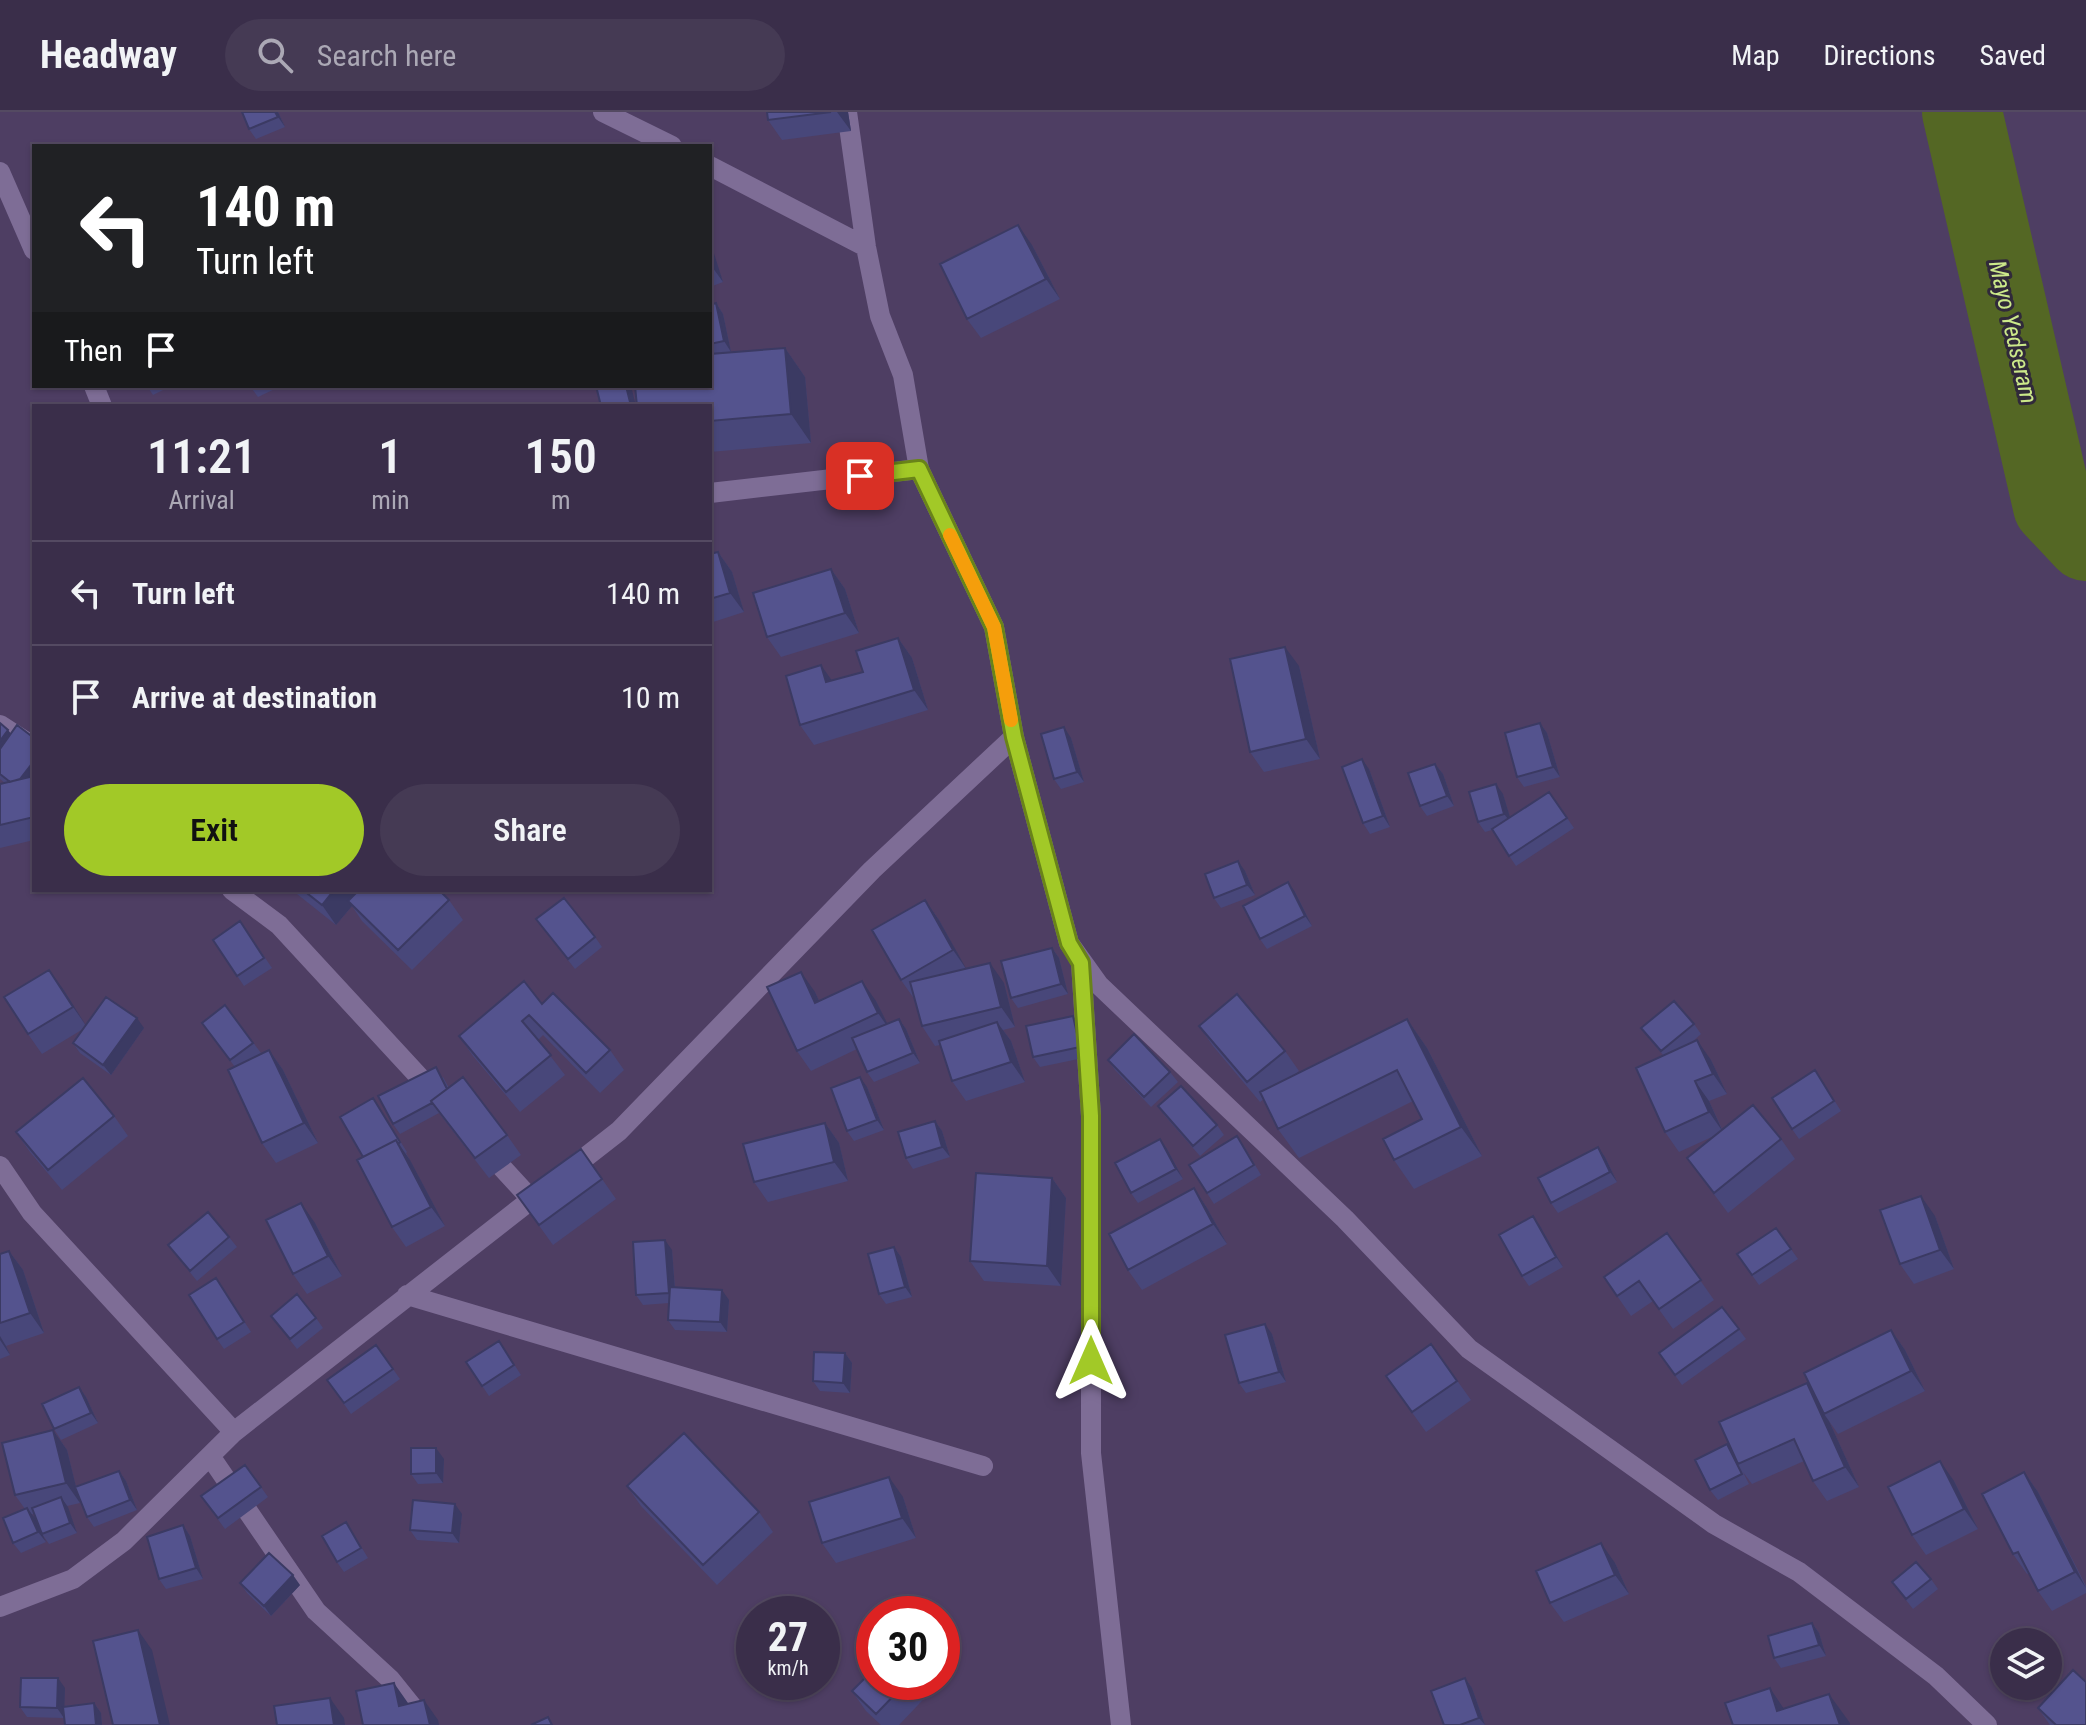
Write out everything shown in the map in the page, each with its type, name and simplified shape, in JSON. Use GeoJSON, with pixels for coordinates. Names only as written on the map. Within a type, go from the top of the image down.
{"type":"FeatureCollection","features":[{"type":"Feature","properties":{"kind":"street"},"geometry":{"type":"LineString","coordinates":[[603,112],[668,144]]}},
{"type":"Feature","properties":{"kind":"street"},"geometry":{"type":"LineString","coordinates":[[847,112],[866,247],[880,316],[903,375],[919,469],[994,627],[1014,737],[1069,943],[1081,963],[1099,985],[1345,1219],[1469,1349],[1714,1524],[1799,1572],[1936,1676],[1987,1725]]}},
{"type":"Feature","properties":{"kind":"street"},"geometry":{"type":"LineString","coordinates":[[712,167],[866,247]]}},
{"type":"Feature","properties":{"kind":"street"},"geometry":{"type":"LineString","coordinates":[[0,172],[32,245]]}},
{"type":"Feature","properties":{"kind":"street"},"geometry":{"type":"LineString","coordinates":[[712,493],[919,469]]}},
{"type":"Feature","properties":{"kind":"street"},"geometry":{"type":"LineString","coordinates":[[0,725],[32,746]]}},
{"type":"Feature","properties":{"kind":"street"},"geometry":{"type":"LineString","coordinates":[[0,1607],[73,1579],[124,1541],[234,1432],[619,1131],[872,870],[1014,737]]}},
{"type":"Feature","properties":{"kind":"street"},"geometry":{"type":"LineString","coordinates":[[235,892],[279,925],[447,1107]]}},
{"type":"Feature","properties":{"kind":"street"},"geometry":{"type":"LineString","coordinates":[[1081,963],[1091,1116],[1091,1453],[1121,1725]]}},
{"type":"Feature","properties":{"kind":"street"},"geometry":{"type":"LineString","coordinates":[[468,1130],[530,1198]]}},
{"type":"Feature","properties":{"kind":"street"},"geometry":{"type":"LineString","coordinates":[[0,1166],[32,1213],[234,1432]]}},
{"type":"Feature","properties":{"kind":"street"},"geometry":{"type":"LineString","coordinates":[[407,1295],[983,1466]]}},
{"type":"Feature","properties":{"kind":"street"},"geometry":{"type":"LineString","coordinates":[[210,1456],[316,1611],[390,1679],[427,1725]]}},
{"type":"Feature","properties":{"kind":"building"},"geometry":{"type":"Polygon","coordinates":[[[242,112],[275,112],[278,117],[249,129],[242,112]]]}},
{"type":"Feature","properties":{"kind":"building"},"geometry":{"type":"Polygon","coordinates":[[[767,112],[831,112],[768,120],[767,112]]]}},
{"type":"Feature","properties":{"kind":"building"},"geometry":{"type":"Polygon","coordinates":[[[1018,225],[1046,279],[967,319],[940,264],[1018,225]]]}},
{"type":"Feature","properties":{"kind":"building"},"geometry":{"type":"Polygon","coordinates":[[[716,303],[724,341],[712,344],[712,304],[716,303]]]}},
{"type":"Feature","properties":{"kind":"building"},"geometry":{"type":"Polygon","coordinates":[[[785,348],[791,414],[712,421],[712,404],[637,404],[635,388],[712,388],[712,354],[785,348]]]}},
{"type":"Feature","properties":{"kind":"building"},"geometry":{"type":"Polygon","coordinates":[[[596,388],[626,388],[630,404],[600,404],[596,388]]]}},
{"type":"Feature","properties":{"kind":"building"},"geometry":{"type":"Polygon","coordinates":[[[718,552],[730,593],[712,598],[712,554],[718,552]]]}},
{"type":"Feature","properties":{"kind":"building"},"geometry":{"type":"Polygon","coordinates":[[[831,569],[845,613],[767,637],[753,593],[831,569]]]}},
{"type":"Feature","properties":{"kind":"building"},"geometry":{"type":"Polygon","coordinates":[[[898,638],[914,690],[800,725],[786,676],[821,665],[826,682],[863,672],[856,651],[898,638]]]}},
{"type":"Feature","properties":{"kind":"building"},"geometry":{"type":"Polygon","coordinates":[[[1285,647],[1306,739],[1250,752],[1230,659],[1285,647]]]}},
{"type":"Feature","properties":{"kind":"building"},"geometry":{"type":"Polygon","coordinates":[[[0,723],[8,730],[0,741],[0,723]]]}},
{"type":"Feature","properties":{"kind":"building"},"geometry":{"type":"Polygon","coordinates":[[[1540,723],[1553,767],[1517,777],[1505,733],[1540,723]]]}},
{"type":"Feature","properties":{"kind":"building"},"geometry":{"type":"Polygon","coordinates":[[[17,725],[32,736],[32,764],[20,779],[10,782],[0,774],[0,749],[17,725]]]}},
{"type":"Feature","properties":{"kind":"building"},"geometry":{"type":"Polygon","coordinates":[[[1064,727],[1077,772],[1054,779],[1041,734],[1064,727]]]}},
{"type":"Feature","properties":{"kind":"building"},"geometry":{"type":"Polygon","coordinates":[[[1362,759],[1383,816],[1363,823],[1342,767],[1362,759]]]}},
{"type":"Feature","properties":{"kind":"building"},"geometry":{"type":"Polygon","coordinates":[[[1435,764],[1447,796],[1420,806],[1408,773],[1435,764]]]}},
{"type":"Feature","properties":{"kind":"building"},"geometry":{"type":"Polygon","coordinates":[[[32,776],[32,817],[0,825],[0,784],[32,776]]]}},
{"type":"Feature","properties":{"kind":"building"},"geometry":{"type":"Polygon","coordinates":[[[1496,784],[1504,814],[1478,822],[1469,792],[1496,784]]]}},
{"type":"Feature","properties":{"kind":"building"},"geometry":{"type":"Polygon","coordinates":[[[1549,792],[1567,818],[1509,856],[1492,829],[1549,792]]]}},
{"type":"Feature","properties":{"kind":"building"},"geometry":{"type":"Polygon","coordinates":[[[1238,861],[1247,885],[1214,898],[1205,874],[1238,861]]]}},
{"type":"Feature","properties":{"kind":"building"},"geometry":{"type":"Polygon","coordinates":[[[1288,882],[1305,916],[1260,939],[1243,906],[1288,882]]]}},
{"type":"Feature","properties":{"kind":"building"},"geometry":{"type":"Polygon","coordinates":[[[306,892],[332,892],[322,905],[306,892]]]}},
{"type":"Feature","properties":{"kind":"building"},"geometry":{"type":"Polygon","coordinates":[[[357,892],[441,892],[449,900],[398,950],[348,901],[357,892]]]}},
{"type":"Feature","properties":{"kind":"building"},"geometry":{"type":"Polygon","coordinates":[[[564,898],[595,937],[568,959],[536,919],[564,898]]]}},
{"type":"Feature","properties":{"kind":"building"},"geometry":{"type":"Polygon","coordinates":[[[925,900],[953,950],[901,980],[872,930],[925,900]]]}},
{"type":"Feature","properties":{"kind":"building"},"geometry":{"type":"Polygon","coordinates":[[[240,921],[264,958],[237,976],[213,940],[240,921]]]}},
{"type":"Feature","properties":{"kind":"building"},"geometry":{"type":"Polygon","coordinates":[[[1052,948],[1061,984],[1011,998],[1001,961],[1052,948]]]}},
{"type":"Feature","properties":{"kind":"building"},"geometry":{"type":"Polygon","coordinates":[[[990,963],[1001,1007],[922,1026],[910,982],[990,963]]]}},
{"type":"Feature","properties":{"kind":"building"},"geometry":{"type":"Polygon","coordinates":[[[49,970],[73,1007],[28,1034],[4,997],[49,970]]]}},
{"type":"Feature","properties":{"kind":"building"},"geometry":{"type":"Polygon","coordinates":[[[801,972],[815,1003],[862,981],[878,1013],[797,1051],[767,987],[801,972]]]}},
{"type":"Feature","properties":{"kind":"building"},"geometry":{"type":"Polygon","coordinates":[[[524,981],[542,1004],[553,993],[610,1050],[586,1073],[529,1015],[522,1021],[551,1055],[506,1092],[459,1036],[524,981]]]}},
{"type":"Feature","properties":{"kind":"building"},"geometry":{"type":"Polygon","coordinates":[[[1237,994],[1285,1051],[1247,1082],[1199,1026],[1237,994]]]}},
{"type":"Feature","properties":{"kind":"building"},"geometry":{"type":"Polygon","coordinates":[[[106,997],[137,1018],[103,1065],[73,1043],[106,997]]]}},
{"type":"Feature","properties":{"kind":"building"},"geometry":{"type":"Polygon","coordinates":[[[1674,1001],[1694,1024],[1661,1051],[1641,1028],[1674,1001]]]}},
{"type":"Feature","properties":{"kind":"building"},"geometry":{"type":"Polygon","coordinates":[[[225,1005],[253,1043],[230,1060],[202,1023],[225,1005]]]}},
{"type":"Feature","properties":{"kind":"building"},"geometry":{"type":"Polygon","coordinates":[[[1073,1016],[1080,1047],[1033,1057],[1026,1026],[1073,1016]]]}},
{"type":"Feature","properties":{"kind":"building"},"geometry":{"type":"Polygon","coordinates":[[[899,1019],[913,1053],[867,1072],[852,1038],[899,1019]]]}},
{"type":"Feature","properties":{"kind":"building"},"geometry":{"type":"Polygon","coordinates":[[[1407,1019],[1461,1127],[1394,1160],[1383,1139],[1422,1119],[1397,1070],[1278,1129],[1260,1092],[1407,1019]]]}},
{"type":"Feature","properties":{"kind":"building"},"geometry":{"type":"Polygon","coordinates":[[[997,1022],[1011,1062],[952,1081],[939,1041],[997,1022]]]}},
{"type":"Feature","properties":{"kind":"building"},"geometry":{"type":"Polygon","coordinates":[[[1134,1034],[1170,1072],[1144,1097],[1108,1060],[1134,1034]]]}},
{"type":"Feature","properties":{"kind":"building"},"geometry":{"type":"Polygon","coordinates":[[[1697,1040],[1713,1074],[1695,1081],[1709,1112],[1665,1132],[1636,1068],[1697,1040]]]}},
{"type":"Feature","properties":{"kind":"building"},"geometry":{"type":"Polygon","coordinates":[[[269,1050],[304,1123],[262,1143],[228,1070],[269,1050]]]}},
{"type":"Feature","properties":{"kind":"building"},"geometry":{"type":"Polygon","coordinates":[[[436,1067],[447,1089],[432,1103],[393,1124],[378,1096],[436,1067]]]}},
{"type":"Feature","properties":{"kind":"building"},"geometry":{"type":"Polygon","coordinates":[[[1815,1070],[1834,1101],[1792,1129],[1772,1098],[1815,1070]]]}},
{"type":"Feature","properties":{"kind":"building"},"geometry":{"type":"Polygon","coordinates":[[[463,1077],[507,1135],[475,1158],[431,1101],[463,1077]]]}},
{"type":"Feature","properties":{"kind":"building"},"geometry":{"type":"Polygon","coordinates":[[[860,1077],[877,1120],[847,1131],[831,1088],[860,1077]]]}},
{"type":"Feature","properties":{"kind":"building"},"geometry":{"type":"Polygon","coordinates":[[[83,1078],[114,1116],[48,1170],[16,1132],[83,1078]]]}},
{"type":"Feature","properties":{"kind":"building"},"geometry":{"type":"Polygon","coordinates":[[[1181,1086],[1217,1125],[1193,1146],[1158,1106],[1181,1086]]]}},
{"type":"Feature","properties":{"kind":"building"},"geometry":{"type":"Polygon","coordinates":[[[373,1098],[400,1142],[398,1144],[396,1140],[363,1157],[340,1117],[373,1098]]]}},
{"type":"Feature","properties":{"kind":"building"},"geometry":{"type":"Polygon","coordinates":[[[1753,1105],[1781,1139],[1714,1193],[1687,1158],[1753,1105]]]}},
{"type":"Feature","properties":{"kind":"building"},"geometry":{"type":"Polygon","coordinates":[[[935,1121],[942,1147],[906,1158],[898,1132],[935,1121]]]}},
{"type":"Feature","properties":{"kind":"building"},"geometry":{"type":"Polygon","coordinates":[[[825,1123],[834,1162],[754,1182],[743,1144],[825,1123]]]}},
{"type":"Feature","properties":{"kind":"building"},"geometry":{"type":"Polygon","coordinates":[[[1237,1136],[1254,1165],[1207,1193],[1189,1165],[1237,1136]]]}},
{"type":"Feature","properties":{"kind":"building"},"geometry":{"type":"Polygon","coordinates":[[[1160,1139],[1176,1169],[1131,1193],[1115,1163],[1160,1139]]]}},
{"type":"Feature","properties":{"kind":"building"},"geometry":{"type":"Polygon","coordinates":[[[396,1140],[431,1207],[392,1227],[357,1160],[396,1140]]]}},
{"type":"Feature","properties":{"kind":"building"},"geometry":{"type":"Polygon","coordinates":[[[1598,1147],[1610,1172],[1551,1203],[1538,1178],[1598,1147]]]}},
{"type":"Feature","properties":{"kind":"building"},"geometry":{"type":"Polygon","coordinates":[[[581,1149],[602,1179],[539,1225],[517,1195],[581,1149]]]}},
{"type":"Feature","properties":{"kind":"building"},"geometry":{"type":"Polygon","coordinates":[[[976,1173],[1052,1178],[1047,1266],[970,1261],[976,1173]]]}},
{"type":"Feature","properties":{"kind":"building"},"geometry":{"type":"Polygon","coordinates":[[[1194,1188],[1213,1224],[1128,1270],[1109,1234],[1194,1188]]]}},
{"type":"Feature","properties":{"kind":"building"},"geometry":{"type":"Polygon","coordinates":[[[1921,1196],[1940,1250],[1900,1264],[1880,1210],[1921,1196]]]}},
{"type":"Feature","properties":{"kind":"building"},"geometry":{"type":"Polygon","coordinates":[[[301,1203],[328,1256],[293,1274],[266,1220],[301,1203]]]}},
{"type":"Feature","properties":{"kind":"building"},"geometry":{"type":"Polygon","coordinates":[[[208,1212],[229,1237],[190,1271],[168,1245],[208,1212]]]}},
{"type":"Feature","properties":{"kind":"building"},"geometry":{"type":"Polygon","coordinates":[[[1533,1216],[1556,1257],[1522,1276],[1499,1235],[1533,1216]]]}},
{"type":"Feature","properties":{"kind":"building"},"geometry":{"type":"Polygon","coordinates":[[[1776,1228],[1791,1249],[1752,1275],[1737,1254],[1776,1228]]]}},
{"type":"Feature","properties":{"kind":"building"},"geometry":{"type":"Polygon","coordinates":[[[1667,1233],[1701,1280],[1659,1309],[1639,1281],[1617,1296],[1604,1277],[1667,1233]]]}},
{"type":"Feature","properties":{"kind":"building"},"geometry":{"type":"Polygon","coordinates":[[[665,1240],[669,1293],[636,1295],[633,1242],[665,1240]]]}},
{"type":"Feature","properties":{"kind":"building"},"geometry":{"type":"Polygon","coordinates":[[[894,1247],[905,1287],[879,1294],[868,1254],[894,1247]]]}},
{"type":"Feature","properties":{"kind":"building"},"geometry":{"type":"Polygon","coordinates":[[[9,1251],[30,1313],[0,1323],[0,1254],[9,1251]]]}},
{"type":"Feature","properties":{"kind":"building"},"geometry":{"type":"Polygon","coordinates":[[[216,1278],[244,1322],[217,1339],[189,1295],[216,1278]]]}},
{"type":"Feature","properties":{"kind":"building"},"geometry":{"type":"Polygon","coordinates":[[[670,1287],[722,1290],[720,1322],[668,1320],[670,1287]]]}},
{"type":"Feature","properties":{"kind":"building"},"geometry":{"type":"Polygon","coordinates":[[[297,1294],[316,1318],[290,1339],[271,1316],[297,1294]]]}},
{"type":"Feature","properties":{"kind":"building"},"geometry":{"type":"Polygon","coordinates":[[[1722,1307],[1739,1329],[1675,1375],[1659,1353],[1722,1307]]]}},
{"type":"Feature","properties":{"kind":"building"},"geometry":{"type":"Polygon","coordinates":[[[1265,1324],[1279,1372],[1239,1383],[1225,1335],[1265,1324]]]}},
{"type":"Feature","properties":{"kind":"building"},"geometry":{"type":"Polygon","coordinates":[[[1891,1330],[1911,1371],[1824,1414],[1804,1373],[1891,1330]]]}},
{"type":"Feature","properties":{"kind":"building"},"geometry":{"type":"Polygon","coordinates":[[[499,1341],[514,1365],[482,1386],[466,1362],[499,1341]]]}},
{"type":"Feature","properties":{"kind":"building"},"geometry":{"type":"Polygon","coordinates":[[[1431,1344],[1457,1381],[1412,1412],[1386,1376],[1431,1344]]]}},
{"type":"Feature","properties":{"kind":"building"},"geometry":{"type":"Polygon","coordinates":[[[376,1345],[393,1369],[344,1403],[327,1380],[376,1345]]]}},
{"type":"Feature","properties":{"kind":"building"},"geometry":{"type":"Polygon","coordinates":[[[814,1352],[845,1353],[843,1383],[813,1381],[814,1352]]]}},
{"type":"Feature","properties":{"kind":"building"},"geometry":{"type":"Polygon","coordinates":[[[1807,1383],[1845,1467],[1813,1481],[1794,1439],[1738,1464],[1719,1422],[1807,1383]]]}},
{"type":"Feature","properties":{"kind":"building"},"geometry":{"type":"Polygon","coordinates":[[[79,1387],[91,1413],[54,1429],[42,1404],[79,1387]]]}},
{"type":"Feature","properties":{"kind":"building"},"geometry":{"type":"Polygon","coordinates":[[[53,1430],[66,1483],[15,1495],[2,1443],[53,1430]]]}},
{"type":"Feature","properties":{"kind":"building"},"geometry":{"type":"Polygon","coordinates":[[[684,1433],[759,1512],[703,1565],[627,1486],[684,1433]]]}},
{"type":"Feature","properties":{"kind":"building"},"geometry":{"type":"Polygon","coordinates":[[[1727,1444],[1742,1474],[1710,1490],[1695,1460],[1727,1444]]]}},
{"type":"Feature","properties":{"kind":"building"},"geometry":{"type":"Polygon","coordinates":[[[411,1448],[436,1448],[436,1473],[411,1474],[411,1448]]]}},
{"type":"Feature","properties":{"kind":"building"},"geometry":{"type":"Polygon","coordinates":[[[1940,1461],[1964,1509],[1912,1535],[1888,1487],[1940,1461]]]}},
{"type":"Feature","properties":{"kind":"building"},"geometry":{"type":"Polygon","coordinates":[[[245,1465],[261,1487],[218,1518],[201,1496],[245,1465]]]}},
{"type":"Feature","properties":{"kind":"building"},"geometry":{"type":"Polygon","coordinates":[[[119,1471],[130,1500],[87,1517],[75,1487],[119,1471]]]}},
{"type":"Feature","properties":{"kind":"building"},"geometry":{"type":"Polygon","coordinates":[[[2024,1472],[2075,1572],[2038,1591],[2018,1552],[2013,1554],[1982,1494],[2024,1472]]]}},
{"type":"Feature","properties":{"kind":"building"},"geometry":{"type":"Polygon","coordinates":[[[889,1477],[902,1518],[822,1543],[809,1502],[889,1477]]]}},
{"type":"Feature","properties":{"kind":"building"},"geometry":{"type":"Polygon","coordinates":[[[61,1497],[70,1523],[42,1534],[32,1508],[61,1497]]]}},
{"type":"Feature","properties":{"kind":"building"},"geometry":{"type":"Polygon","coordinates":[[[413,1500],[455,1504],[452,1533],[410,1530],[413,1500]]]}},
{"type":"Feature","properties":{"kind":"building"},"geometry":{"type":"Polygon","coordinates":[[[27,1508],[38,1532],[13,1543],[3,1518],[27,1508]]]}},
{"type":"Feature","properties":{"kind":"building"},"geometry":{"type":"Polygon","coordinates":[[[346,1522],[361,1548],[337,1562],[322,1536],[346,1522]]]}},
{"type":"Feature","properties":{"kind":"building"},"geometry":{"type":"Polygon","coordinates":[[[183,1525],[196,1568],[159,1579],[147,1537],[183,1525]]]}},
{"type":"Feature","properties":{"kind":"building"},"geometry":{"type":"Polygon","coordinates":[[[1601,1543],[1615,1575],[1550,1603],[1536,1571],[1601,1543]]]}},
{"type":"Feature","properties":{"kind":"building"},"geometry":{"type":"Polygon","coordinates":[[[269,1553],[293,1575],[264,1606],[240,1583],[269,1553]]]}},
{"type":"Feature","properties":{"kind":"building"},"geometry":{"type":"Polygon","coordinates":[[[1916,1562],[1931,1579],[1906,1599],[1892,1582],[1916,1562]]]}},
{"type":"Feature","properties":{"kind":"building"},"geometry":{"type":"Polygon","coordinates":[[[1812,1623],[1819,1645],[1774,1658],[1768,1636],[1812,1623]]]}},
{"type":"Feature","properties":{"kind":"building"},"geometry":{"type":"Polygon","coordinates":[[[138,1630],[160,1725],[113,1725],[93,1641],[138,1630]]]}},
{"type":"Feature","properties":{"kind":"building"},"geometry":{"type":"Polygon","coordinates":[[[2073,1670],[2086,1682],[2086,1725],[2056,1725],[2038,1708],[2045,1700],[2062,1700],[2062,1682],[2073,1670]]]}},
{"type":"Feature","properties":{"kind":"building"},"geometry":{"type":"Polygon","coordinates":[[[21,1678],[58,1678],[57,1708],[20,1707],[21,1678]]]}},
{"type":"Feature","properties":{"kind":"building"},"geometry":{"type":"Polygon","coordinates":[[[1465,1678],[1479,1718],[1460,1725],[1444,1725],[1431,1691],[1465,1678]]]}},
{"type":"Feature","properties":{"kind":"building"},"geometry":{"type":"Polygon","coordinates":[[[394,1683],[399,1706],[424,1700],[430,1725],[363,1725],[356,1691],[394,1683]]]}},
{"type":"Feature","properties":{"kind":"building"},"geometry":{"type":"Polygon","coordinates":[[[1770,1688],[1777,1711],[1829,1694],[1840,1725],[1733,1725],[1725,1703],[1770,1688]]]}},
{"type":"Feature","properties":{"kind":"building"},"geometry":{"type":"Polygon","coordinates":[[[330,1698],[334,1725],[277,1725],[274,1706],[330,1698]]]}},
{"type":"Feature","properties":{"kind":"building"},"geometry":{"type":"Polygon","coordinates":[[[861,1700],[890,1700],[876,1714],[861,1700]]]}},
{"type":"Feature","properties":{"kind":"building"},"geometry":{"type":"Polygon","coordinates":[[[94,1703],[96,1725],[65,1725],[63,1707],[94,1703]]]}},
{"type":"Feature","properties":{"kind":"building"},"geometry":{"type":"Polygon","coordinates":[[[548,1717],[552,1725],[531,1725],[548,1717]]]}},
{"type":"Feature","properties":{"kind":"waterway","name":"Mayo Yedseram"},"geometry":{"type":"LineString","coordinates":[[1962,112],[2053,506],[2086,541]]}},
{"type":"Feature","properties":{"kind":"slow traffic"},"geometry":{"type":"LineString","coordinates":[[950,535],[994,627],[1011,720]]}},
{"type":"Feature","properties":{"kind":"route"},"geometry":{"type":"LineString","coordinates":[[860,476],[919,469],[994,627],[1014,737],[1069,943],[1081,963],[1091,1116],[1091,1361]]}}]}
